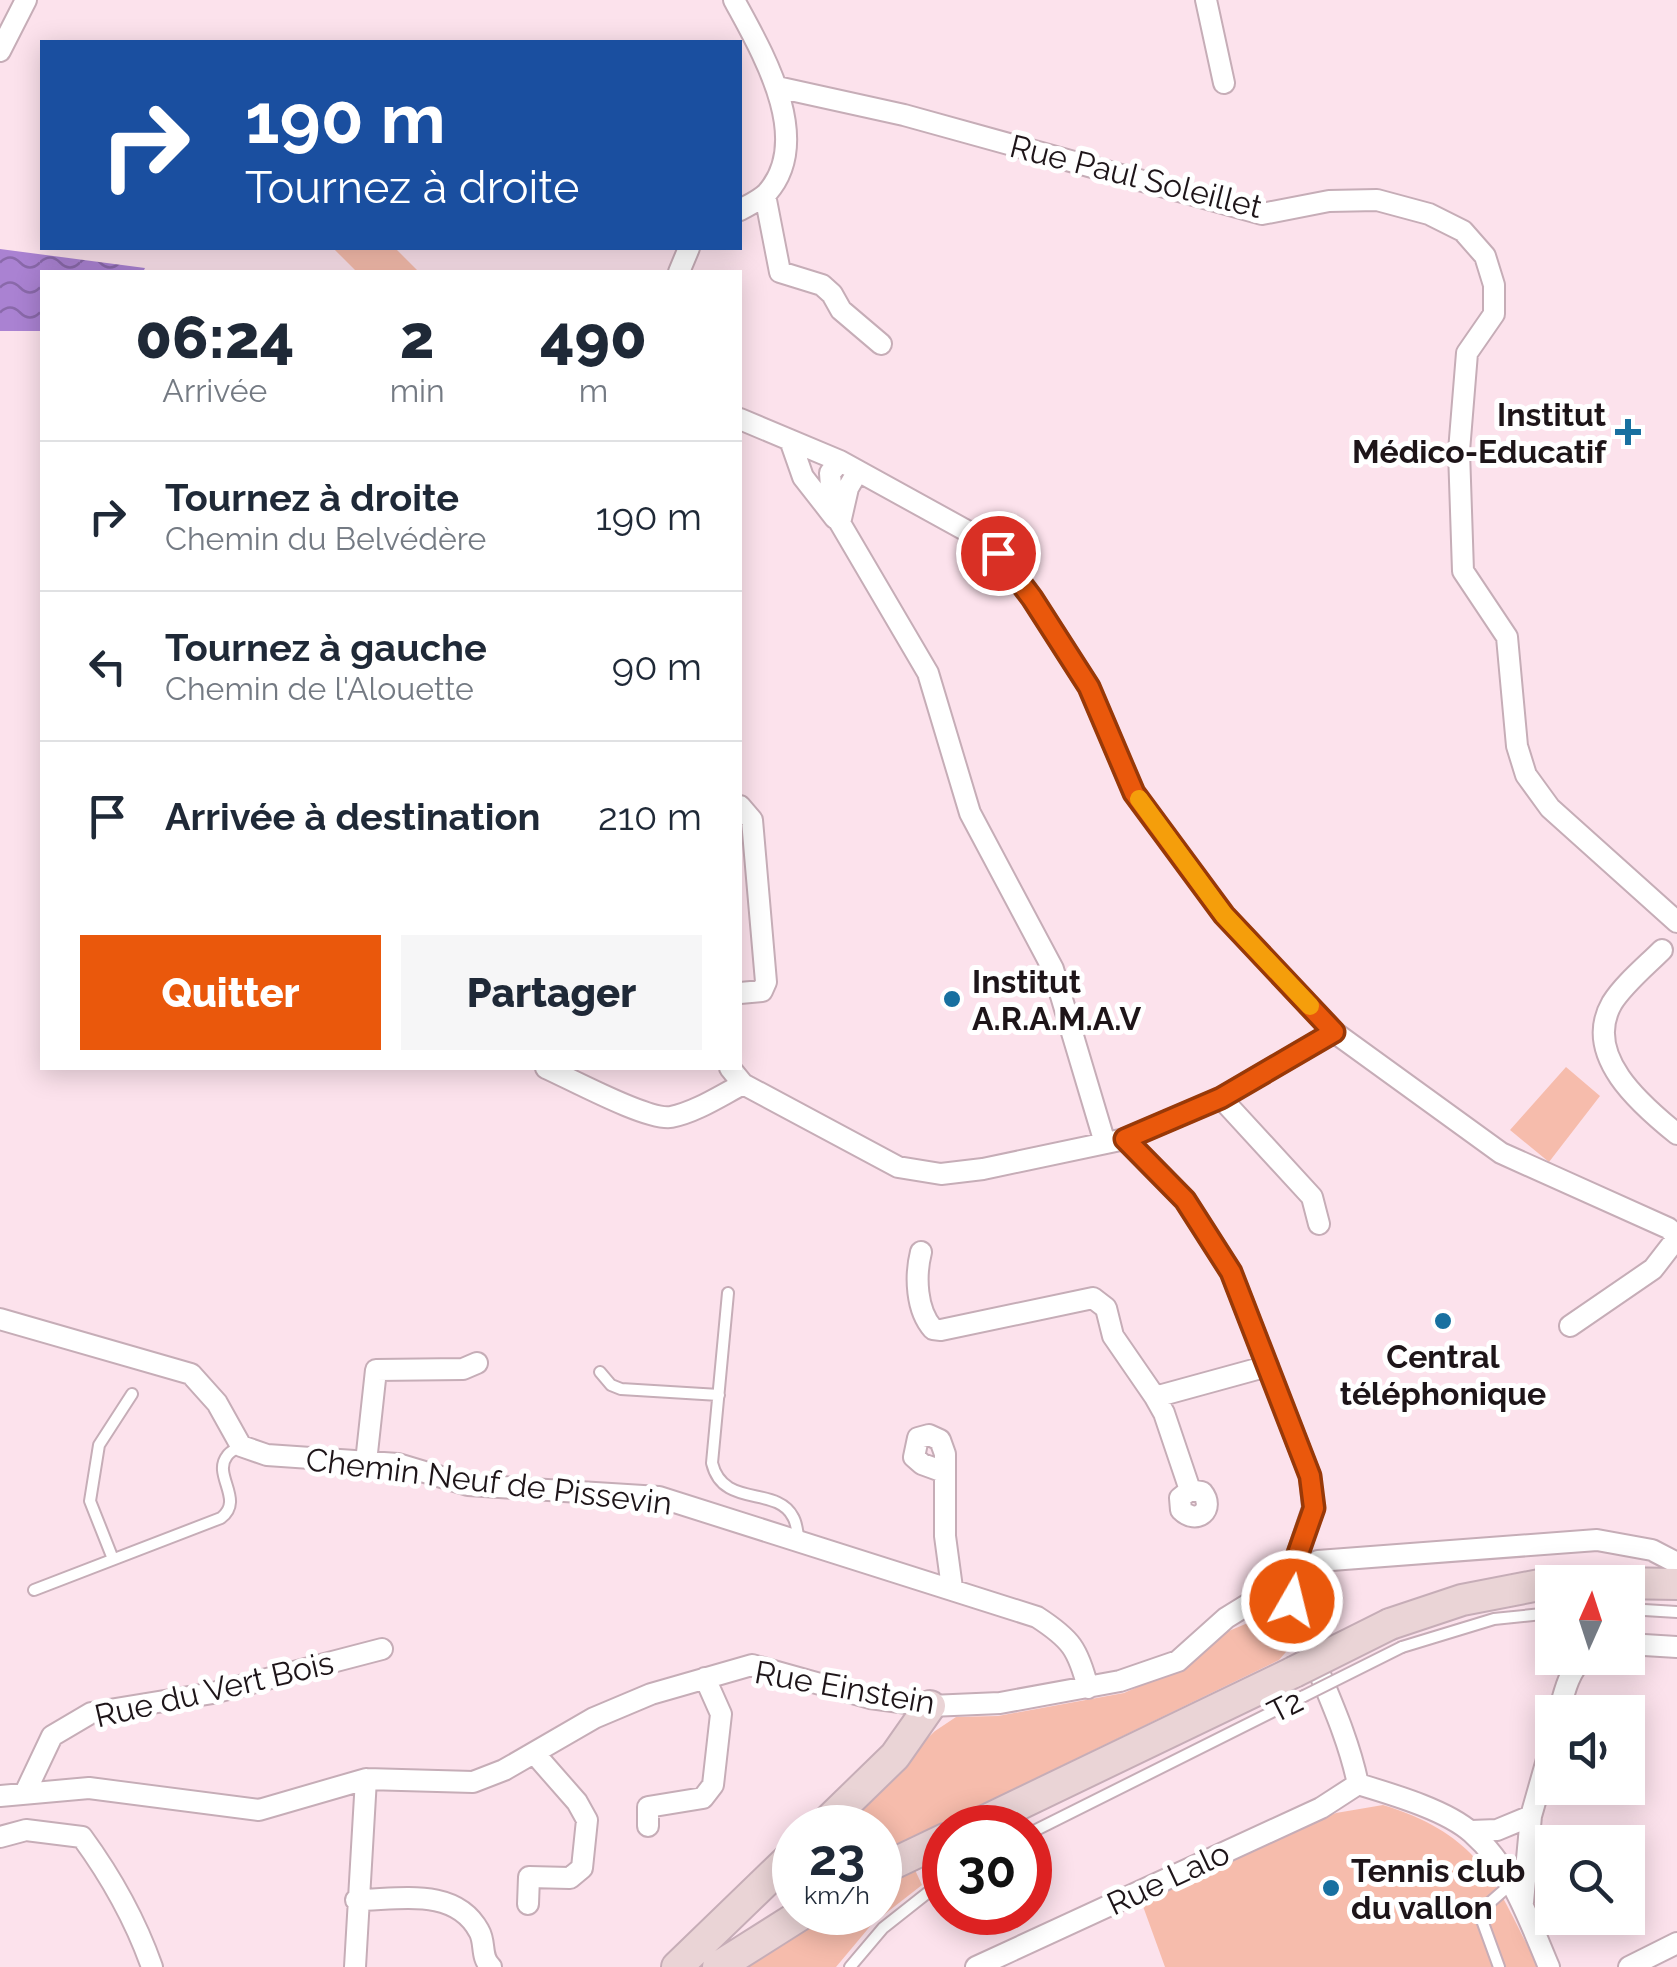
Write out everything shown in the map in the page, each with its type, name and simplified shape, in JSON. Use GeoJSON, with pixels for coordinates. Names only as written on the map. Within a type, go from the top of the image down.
{"type":"FeatureCollection","features":[{"type":"Feature","properties":{"kind":"main road"},"geometry":{"type":"LineString","coordinates":[[1023,1805],[1299,1684],[1462,1600],[1556,1582],[1677,1584]]}},
{"type":"Feature","properties":{"kind":"main road"},"geometry":{"type":"LineString","coordinates":[[845,1805],[895,1756],[930,1706]]}},
{"type":"Feature","properties":{"kind":"main road"},"geometry":{"type":"LineString","coordinates":[[677,1967],[772,1875]]}},
{"type":"Feature","properties":{"kind":"main road"},"geometry":{"type":"LineString","coordinates":[[718,1967],[772,1933]]}},
{"type":"Feature","properties":{"kind":"street"},"geometry":{"type":"LineString","coordinates":[[0,51],[26,0]]}},
{"type":"Feature","properties":{"kind":"street"},"geometry":{"type":"LineString","coordinates":[[734,0],[772,88],[785,142],[780,168],[765,196],[742,209]]}},
{"type":"Feature","properties":{"kind":"street"},"geometry":{"type":"LineString","coordinates":[[1206,0],[1224,82]]}},
{"type":"Feature","properties":{"kind":"street","name":"Rue Paul Soleillet"},"geometry":{"type":"LineString","coordinates":[[772,88],[904,115],[1262,214],[1329,201],[1377,200],[1429,214],[1463,231],[1485,256],[1494,285],[1494,314],[1466,353],[1459,450],[1464,571],[1492,619],[1508,637],[1517,746],[1526,775],[1550,808],[1677,922]]}},
{"type":"Feature","properties":{"kind":"street"},"geometry":{"type":"LineString","coordinates":[[765,196],[780,272],[822,285],[841,310],[881,344]]}},
{"type":"Feature","properties":{"kind":"street"},"geometry":{"type":"LineString","coordinates":[[742,420],[849,466],[998,553],[1089,687],[1134,793],[1224,915],[1334,1032],[1501,1154],[1668,1228],[1677,1237],[1653,1269],[1570,1326]]}},
{"type":"Feature","properties":{"kind":"street"},"geometry":{"type":"LineString","coordinates":[[790,440],[803,477],[840,523],[928,673],[970,813],[1052,969],[1115,1141],[1185,1200],[1231,1272],[1310,1476],[1314,1508],[1288,1582],[1296,1615],[1349,1740],[1358,1784],[1455,1821],[1471,1832],[1494,1856],[1523,1904],[1549,1967]]}},
{"type":"Feature","properties":{"kind":"street"},"geometry":{"type":"LineString","coordinates":[[840,523],[849,466]]}},
{"type":"Feature","properties":{"kind":"street"},"geometry":{"type":"LineString","coordinates":[[742,808],[752,820],[766,982],[762,991],[742,993]]}},
{"type":"Feature","properties":{"kind":"street"},"geometry":{"type":"LineString","coordinates":[[1662,950],[1612,1004],[1604,1040],[1627,1089],[1677,1134]]}},
{"type":"Feature","properties":{"kind":"street"},"geometry":{"type":"LineString","coordinates":[[550,1070],[644,1113],[667,1118],[701,1106],[737,1076],[898,1167],[941,1174],[1115,1141],[1221,1098],[1334,1032]]}},
{"type":"Feature","properties":{"kind":"street"},"geometry":{"type":"LineString","coordinates":[[1221,1098],[1312,1197],[1318,1224]]}},
{"type":"Feature","properties":{"kind":"street"},"geometry":{"type":"LineString","coordinates":[[921,1252],[916,1275],[927,1323],[933,1329],[1093,1298],[1106,1308],[1114,1336],[1164,1412],[1190,1490]]}},
{"type":"Feature","properties":{"kind":"street"},"geometry":{"type":"LineString","coordinates":[[0,1319],[191,1374],[217,1402],[240,1446]]}},
{"type":"Feature","properties":{"kind":"street"},"geometry":{"type":"LineString","coordinates":[[366,1462],[376,1370],[463,1369],[477,1363]]}},
{"type":"Feature","properties":{"kind":"street"},"geometry":{"type":"LineString","coordinates":[[1155,1397],[1268,1366]]}},
{"type":"Feature","properties":{"kind":"street","name":"Chemin Neuf de Pissevin"},"geometry":{"type":"LineString","coordinates":[[240,1446],[267,1455],[398,1464],[468,1485],[659,1498],[1037,1617],[1067,1636],[1079,1656],[1088,1688]]}},
{"type":"Feature","properties":{"kind":"street"},"geometry":{"type":"LineString","coordinates":[[944,1472],[945,1536],[952,1588]]}},
{"type":"Feature","properties":{"kind":"street","name":"Rue Einstein"},"geometry":{"type":"LineString","coordinates":[[0,1796],[88,1788],[260,1810],[366,1779],[473,1782],[594,1718],[651,1694],[752,1665],[870,1698],[930,1706],[1000,1704],[1152,1672],[1178,1660],[1226,1618],[1318,1562],[1597,1540],[1652,1550],[1677,1564]]}},
{"type":"Feature","properties":{"kind":"street"},"geometry":{"type":"LineString","coordinates":[[1645,1645],[1677,1647]]}},
{"type":"Feature","properties":{"kind":"street","name":"Rue du Vert Bois"},"geometry":{"type":"LineString","coordinates":[[25,1792],[52,1736],[91,1713],[213,1693],[382,1648]]}},
{"type":"Feature","properties":{"kind":"street"},"geometry":{"type":"LineString","coordinates":[[648,1826],[648,1807],[703,1798],[713,1785],[721,1714],[705,1678]]}},
{"type":"Feature","properties":{"kind":"street"},"geometry":{"type":"LineString","coordinates":[[528,1904],[529,1876],[570,1878],[582,1868],[587,1820],[534,1753]]}},
{"type":"Feature","properties":{"kind":"street"},"geometry":{"type":"LineString","coordinates":[[355,1967],[366,1779]]}},
{"type":"Feature","properties":{"kind":"street","name":"Rue Lalo"},"geometry":{"type":"LineString","coordinates":[[982,1965],[1322,1808],[1358,1784]]}},
{"type":"Feature","properties":{"kind":"street"},"geometry":{"type":"LineString","coordinates":[[1523,1904],[1535,1802]]}},
{"type":"Feature","properties":{"kind":"street"},"geometry":{"type":"LineString","coordinates":[[1471,1832],[1497,1830],[1531,1816]]}},
{"type":"Feature","properties":{"kind":"street"},"geometry":{"type":"LineString","coordinates":[[0,1837],[26,1830],[82,1837],[111,1877],[152,1967]]}},
{"type":"Feature","properties":{"kind":"street"},"geometry":{"type":"LineString","coordinates":[[356,1900],[418,1896],[441,1901],[463,1914],[480,1932],[486,1962],[491,1967]]}},
{"type":"Feature","properties":{"kind":"street"},"geometry":{"type":"LineString","coordinates":[[1629,1967],[1677,1944]]}},
{"type":"Feature","properties":{"kind":"street"},"geometry":{"type":"LineString","coordinates":[[1015,1948],[1028,1967]]}},
{"type":"Feature","properties":{"kind":"lane"},"geometry":{"type":"LineString","coordinates":[[728,1293],[712,1463],[716,1476],[727,1488],[784,1508],[793,1515],[799,1541]]}},
{"type":"Feature","properties":{"kind":"lane"},"geometry":{"type":"LineString","coordinates":[[600,1372],[621,1389],[719,1395]]}},
{"type":"Feature","properties":{"kind":"lane"},"geometry":{"type":"LineString","coordinates":[[112,1559],[90,1501],[99,1444],[132,1394]]}},
{"type":"Feature","properties":{"kind":"lane"},"geometry":{"type":"LineString","coordinates":[[34,1590],[228,1512],[232,1502],[224,1464],[227,1456],[240,1446]]}},
{"type":"Feature","properties":{"kind":"lane"},"geometry":{"type":"LineString","coordinates":[[1645,1610],[1677,1612]]}},
{"type":"Feature","properties":{"kind":"lane"},"geometry":{"type":"LineString","coordinates":[[1396,1636],[1535,1615]]}},
{"type":"Feature","properties":{"kind":"lane","name":"T2"},"geometry":{"type":"LineString","coordinates":[[1052,1821],[1299,1684]]}},
{"type":"Feature","properties":{"kind":"lane"},"geometry":{"type":"LineString","coordinates":[[1500,1967],[1480,1912],[1511,1884]]}},
{"type":"Feature","properties":{"kind":"lane"},"geometry":{"type":"LineString","coordinates":[[850,1967],[883,1928],[922,1897]]}},
{"type":"Feature","properties":{"kind":"shaded area"},"geometry":{"type":"Polygon","coordinates":[[[335,250],[397,250],[417,270],[355,270],[335,250]]]}},
{"type":"Feature","properties":{"kind":"shaded area"},"geometry":{"type":"Polygon","coordinates":[[[1566,1067],[1600,1096],[1549,1162],[1510,1130],[1566,1067]]]}},
{"type":"Feature","properties":{"kind":"shaded area"},"geometry":{"type":"Polygon","coordinates":[[[1255,1620],[1276,1625],[1292,1645],[1279,1660],[981,1805],[922,1805],[922,1834],[902,1843],[902,1805],[858,1805],[935,1731],[956,1717],[998,1716],[1124,1693],[1189,1664],[1224,1633],[1255,1620]]]}},
{"type":"Feature","properties":{"kind":"shaded area","name":"Tennis club du vallon"},"geometry":{"type":"Polygon","coordinates":[[[1383,1805],[1443,1831],[1464,1847],[1496,1887],[1538,1967],[1165,1967],[1140,1898],[1336,1813],[1383,1805]]]}},
{"type":"Feature","properties":{"kind":"shaded area"},"geometry":{"type":"Polygon","coordinates":[[[915,1870],[922,1885],[902,1901],[902,1876],[915,1870]]]}},
{"type":"Feature","properties":{"kind":"shaded area"},"geometry":{"type":"Polygon","coordinates":[[[785,1935],[863,1935],[836,1967],[735,1967],[785,1935]]]}},
{"type":"Feature","properties":{"kind":"water"},"geometry":{"type":"Polygon","coordinates":[[[0,249],[145,268],[40,270],[40,331],[0,331],[0,249]]]}},
{"type":"Feature","properties":{"kind":"slow traffic"},"geometry":{"type":"LineString","coordinates":[[1139,799],[1224,915],[1310,1006]]}},
{"type":"Feature","properties":{"kind":"place","name":"Institut Médico-Educatif"},"geometry":{"type":"Point","coordinates":[1628,432]}},
{"type":"Feature","properties":{"kind":"place","name":"Institut A.R.A.M.A.V"},"geometry":{"type":"Point","coordinates":[952,999]}},
{"type":"Feature","properties":{"kind":"place","name":"Central téléphonique"},"geometry":{"type":"Point","coordinates":[1443,1321]}},
{"type":"Feature","properties":{"kind":"place","name":"Tennis club du vallon"},"geometry":{"type":"Point","coordinates":[1331,1888]}},
{"type":"Feature","properties":{"kind":"route"},"geometry":{"type":"LineString","coordinates":[[998,553],[1074,660],[1105,718],[1134,793],[1224,915],[1334,1032],[1221,1098],[1125,1139],[1185,1200],[1231,1272],[1310,1476],[1314,1508],[1288,1582],[1292,1601]]}}]}
